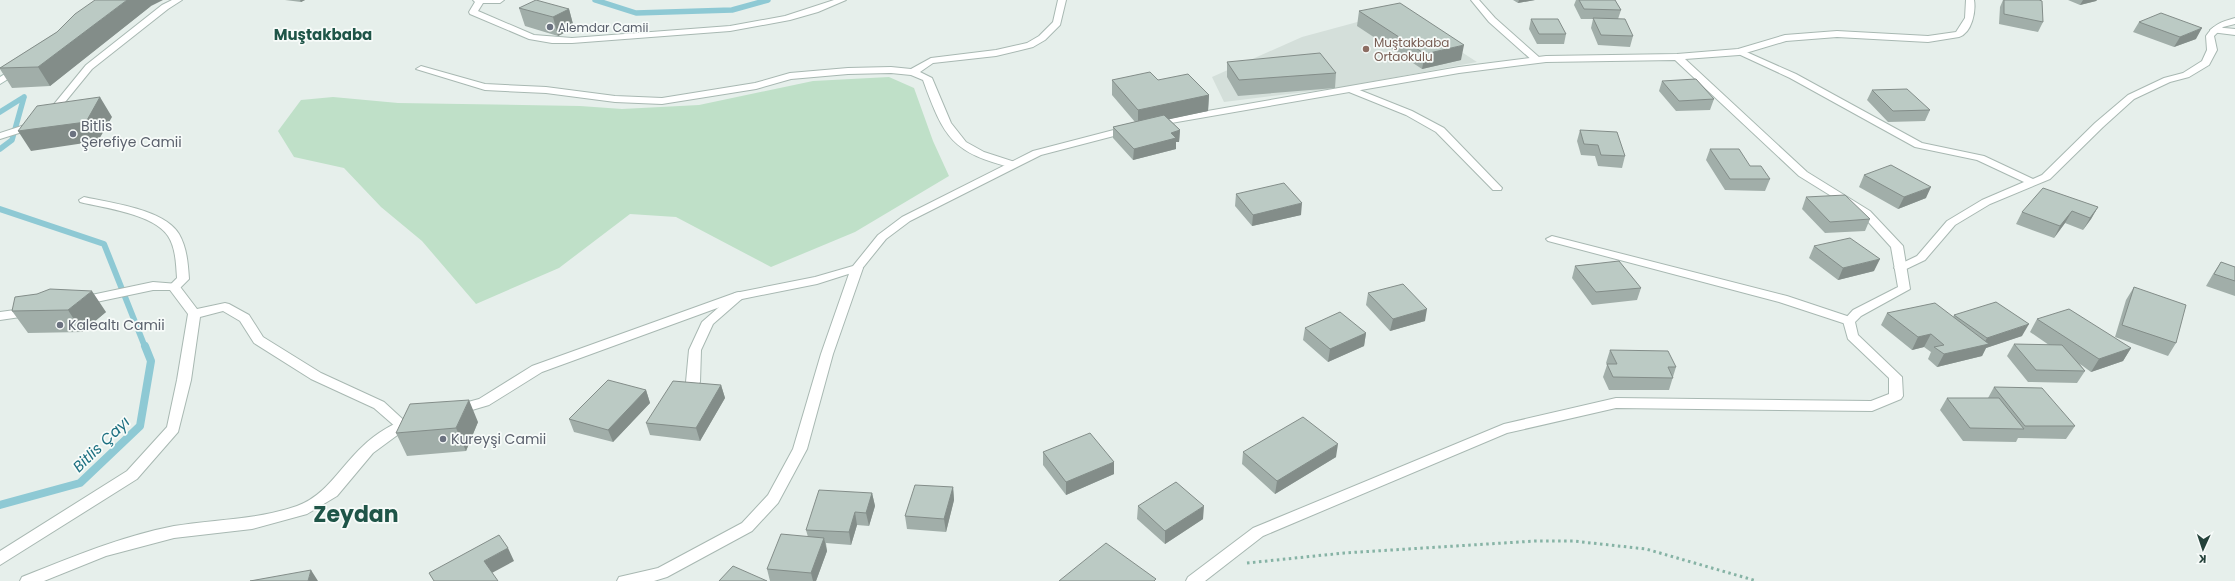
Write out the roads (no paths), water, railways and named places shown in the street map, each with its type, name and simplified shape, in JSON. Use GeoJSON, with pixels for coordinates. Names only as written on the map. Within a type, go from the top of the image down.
{"type":"FeatureCollection","features":[{"type":"Feature","properties":{"kind":"street"},"geometry":{"type":"LineString","coordinates":[[0,136],[31,126],[49,117],[89,67],[165,7],[178,0]]}},
{"type":"Feature","properties":{"kind":"street"},"geometry":{"type":"LineString","coordinates":[[500,0],[478,1],[473,12],[533,37],[573,40],[695,34],[766,23],[814,12],[842,0]]}},
{"type":"Feature","properties":{"kind":"street"},"geometry":{"type":"LineString","coordinates":[[913,72],[931,61],[996,53],[1030,45],[1042,38],[1057,23],[1062,0]]}},
{"type":"Feature","properties":{"kind":"street"},"geometry":{"type":"LineString","coordinates":[[1475,0],[1492,20],[1537,60]]}},
{"type":"Feature","properties":{"kind":"street"},"geometry":{"type":"LineString","coordinates":[[625,581],[662,573],[747,527],[773,499],[800,449],[827,354],[857,268],[882,237],[906,219],[1037,153],[1141,126],[1459,70],[1537,60],[1677,57],[1739,52],[1786,38],[1837,34],[1928,39],[1960,34],[1969,22],[1972,6],[1970,0]]}},
{"type":"Feature","properties":{"kind":"street"},"geometry":{"type":"LineString","coordinates":[[1900,268],[1921,258],[1951,223],[1986,202],[2046,177],[2099,125],[2131,97],[2167,80],[2186,75],[2206,63],[2212,50],[2210,36],[2214,30],[2220,25],[2235,22]]}},
{"type":"Feature","properties":{"kind":"street"},"geometry":{"type":"LineString","coordinates":[[2214,30],[2235,32]]}},
{"type":"Feature","properties":{"kind":"street"},"geometry":{"type":"LineString","coordinates":[[1739,52],[1793,76],[1919,145],[1980,158],[2032,182]]}},
{"type":"Feature","properties":{"kind":"street"},"geometry":{"type":"LineString","coordinates":[[1677,57],[1803,174],[1866,213],[1897,246],[1904,289],[1857,313],[1849,321]]}},
{"type":"Feature","properties":{"kind":"street"},"geometry":{"type":"LineString","coordinates":[[0,81],[24,65]]}},
{"type":"Feature","properties":{"kind":"street"},"geometry":{"type":"LineString","coordinates":[[421,69],[486,87],[546,90],[615,99],[662,101],[756,86],[790,76],[848,71],[890,70],[913,72],[927,78],[945,121],[962,144],[988,157],[1014,165]]}},
{"type":"Feature","properties":{"kind":"street"},"geometry":{"type":"LineString","coordinates":[[1352,90],[1409,113],[1440,130],[1497,188]]}},
{"type":"Feature","properties":{"kind":"street"},"geometry":{"type":"LineString","coordinates":[[68,304],[153,286],[174,287],[183,279],[181,255],[173,233],[159,221],[84,200]]}},
{"type":"Feature","properties":{"kind":"street"},"geometry":{"type":"LineString","coordinates":[[1552,239],[1662,269],[1783,299],[1849,321]]}},
{"type":"Feature","properties":{"kind":"street"},"geometry":{"type":"LineString","coordinates":[[446,412],[484,402],[537,369],[739,296],[817,280],[857,268]]}},
{"type":"Feature","properties":{"kind":"street"},"geometry":{"type":"LineString","coordinates":[[0,559],[132,475],[173,429],[184,380],[194,314],[174,287]]}},
{"type":"Feature","properties":{"kind":"street"},"geometry":{"type":"LineString","coordinates":[[693,382],[695,350],[708,322],[739,296]]}},
{"type":"Feature","properties":{"kind":"street"},"geometry":{"type":"LineString","coordinates":[[194,314],[225,307],[244,318],[258,340],[316,376],[378,405],[402,425]]}},
{"type":"Feature","properties":{"kind":"street"},"geometry":{"type":"LineString","coordinates":[[0,316],[38,310]]}},
{"type":"Feature","properties":{"kind":"street"},"geometry":{"type":"LineString","coordinates":[[1194,581],[1258,532],[1504,428],[1616,403],[1872,406],[1896,396],[1895,377],[1852,336],[1849,321]]}},
{"type":"Feature","properties":{"kind":"street"},"geometry":{"type":"LineString","coordinates":[[28,581],[103,551],[174,532],[252,523],[302,510],[332,492],[368,449],[402,425],[424,419]]}},
{"type":"Feature","properties":{"kind":"waterway","name":"Bitlis Çayı"},"geometry":{"type":"LineString","coordinates":[[595,0],[636,13],[732,10],[768,0]]}},
{"type":"Feature","properties":{"kind":"waterway","name":"Bitlis Çayı"},"geometry":{"type":"LineString","coordinates":[[0,112],[24,97],[12,140],[0,149]]}},
{"type":"Feature","properties":{"kind":"waterway","name":"Bitlis Çayı"},"geometry":{"type":"LineString","coordinates":[[0,209],[104,244],[145,347]]}},
{"type":"Feature","properties":{"kind":"waterway","name":"Bitlis Çayı"},"geometry":{"type":"LineString","coordinates":[[0,505],[80,483],[140,426],[151,361],[145,346]]}},
{"type":"Feature","properties":{"kind":"place","name":"Alemdar Camii"},"geometry":{"type":"Point","coordinates":[550,27]}},
{"type":"Feature","properties":{"kind":"place","name":"Muştakbaba Ortaokulu"},"geometry":{"type":"Point","coordinates":[1366,49]}},
{"type":"Feature","properties":{"kind":"place","name":"Bitlis Şerefiye Camii"},"geometry":{"type":"Point","coordinates":[73,134]}},
{"type":"Feature","properties":{"kind":"place","name":"Kalealtı Camii"},"geometry":{"type":"Point","coordinates":[60,325]}},
{"type":"Feature","properties":{"kind":"place","name":"Kureyşi Camii"},"geometry":{"type":"Point","coordinates":[443,439]}},
{"type":"Feature","properties":{"kind":"district","name":"Muştakbaba"},"geometry":{"type":"Point","coordinates":[323,34]}},
{"type":"Feature","properties":{"kind":"district","name":"Zeydan"},"geometry":{"type":"Point","coordinates":[356,514]}}]}
